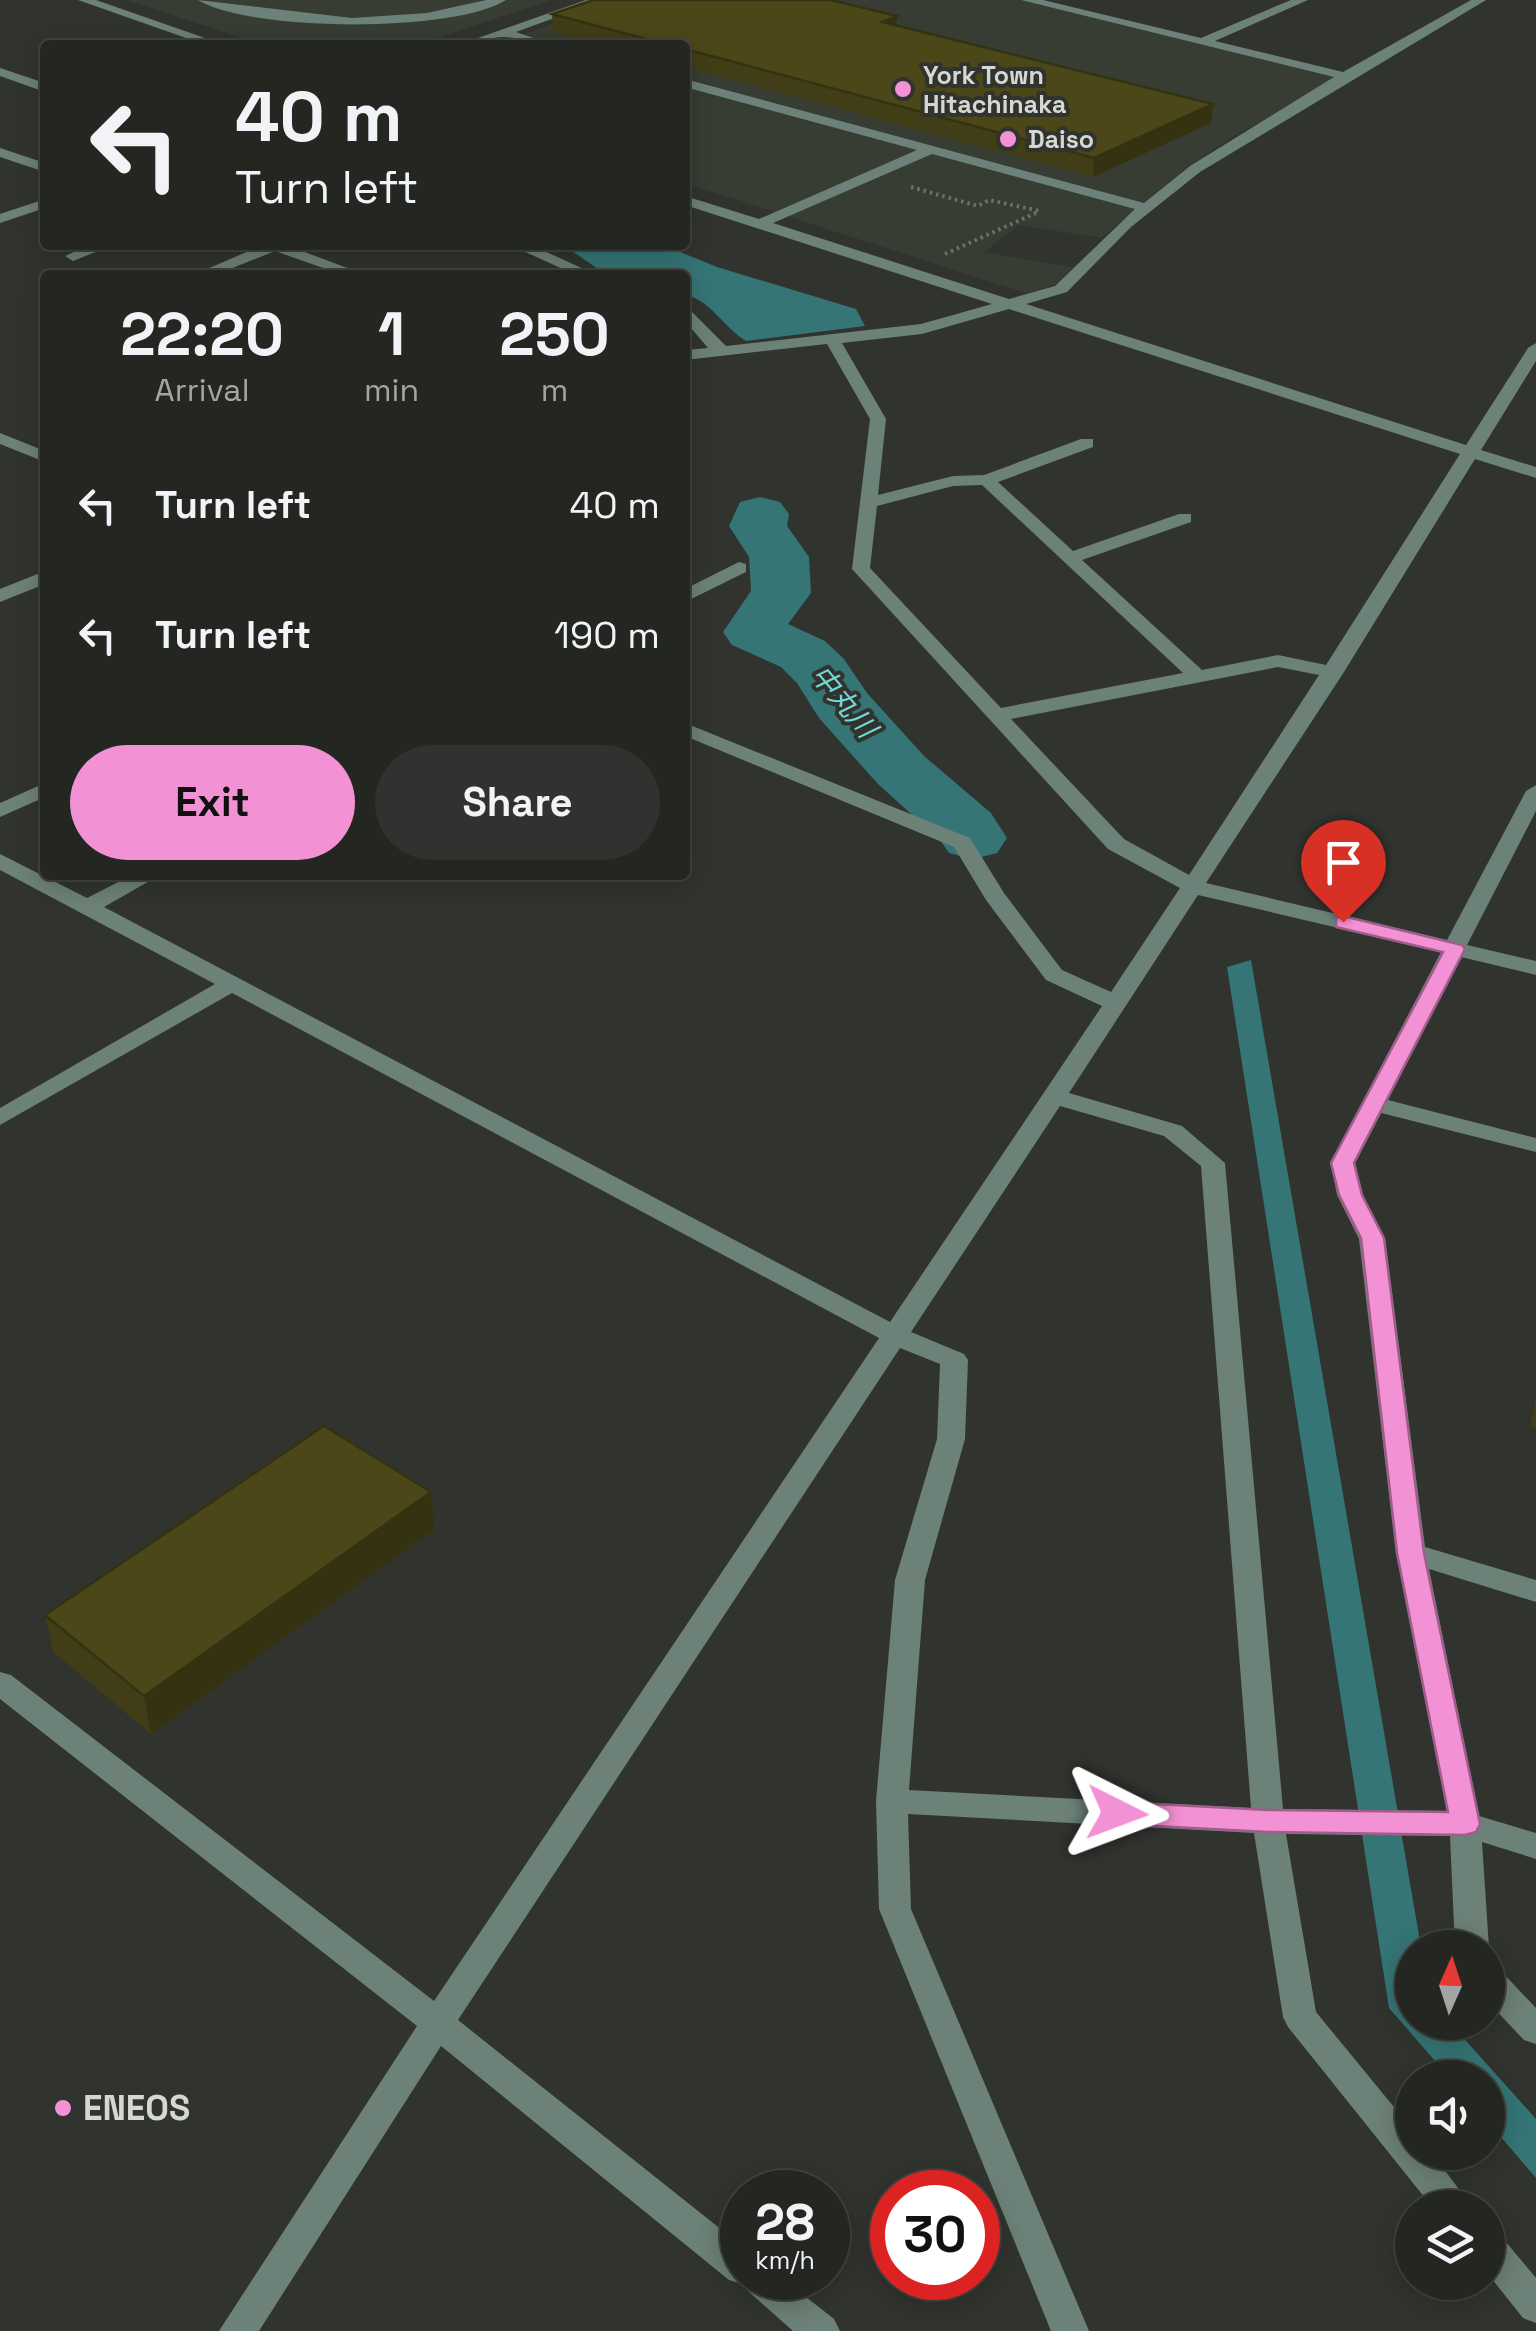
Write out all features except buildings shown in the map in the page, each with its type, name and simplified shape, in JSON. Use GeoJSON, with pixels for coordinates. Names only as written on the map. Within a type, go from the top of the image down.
{"type":"FeatureCollection","features":[{"type":"Feature","properties":{"kind":"street"},"geometry":{"type":"LineString","coordinates":[[84,0],[203,40]]}},
{"type":"Feature","properties":{"kind":"street"},"geometry":{"type":"LineString","coordinates":[[204,0],[301,19],[361,22],[444,15],[500,0]]}},
{"type":"Feature","properties":{"kind":"street"},"geometry":{"type":"LineString","coordinates":[[479,40],[598,0]]}},
{"type":"Feature","properties":{"kind":"street"},"geometry":{"type":"LineString","coordinates":[[1027,0],[1345,76]]}},
{"type":"Feature","properties":{"kind":"street"},"geometry":{"type":"LineString","coordinates":[[1059,8],[1078,0]]}},
{"type":"Feature","properties":{"kind":"street"},"geometry":{"type":"LineString","coordinates":[[1202,42],[1302,0]]}},
{"type":"Feature","properties":{"kind":"street"},"geometry":{"type":"LineString","coordinates":[[690,354],[833,341],[922,328],[1061,289],[1126,224],[1195,169],[1345,76],[1480,0]]}},
{"type":"Feature","properties":{"kind":"street"},"geometry":{"type":"LineString","coordinates":[[503,32],[531,40]]}},
{"type":"Feature","properties":{"kind":"street"},"geometry":{"type":"LineString","coordinates":[[190,40],[197,38]]}},
{"type":"Feature","properties":{"kind":"street"},"geometry":{"type":"LineString","coordinates":[[0,72],[40,85]]}},
{"type":"Feature","properties":{"kind":"street"},"geometry":{"type":"LineString","coordinates":[[19,91],[40,87]]}},
{"type":"Feature","properties":{"kind":"street"},"geometry":{"type":"LineString","coordinates":[[690,88],[1147,208]]}},
{"type":"Feature","properties":{"kind":"street"},"geometry":{"type":"LineString","coordinates":[[758,224],[932,149]]}},
{"type":"Feature","properties":{"kind":"street"},"geometry":{"type":"LineString","coordinates":[[1,154],[40,166]]}},
{"type":"Feature","properties":{"kind":"street"},"geometry":{"type":"LineString","coordinates":[[690,202],[1536,474]]}},
{"type":"Feature","properties":{"kind":"street"},"geometry":{"type":"LineString","coordinates":[[0,218],[40,206]]}},
{"type":"Feature","properties":{"kind":"street"},"geometry":{"type":"LineString","coordinates":[[73,256],[90,250]]}},
{"type":"Feature","properties":{"kind":"street"},"geometry":{"type":"LineString","coordinates":[[213,270],[263,250]]}},
{"type":"Feature","properties":{"kind":"street"},"geometry":{"type":"LineString","coordinates":[[285,250],[343,270]]}},
{"type":"Feature","properties":{"kind":"street"},"geometry":{"type":"LineString","coordinates":[[530,250],[577,270]]}},
{"type":"Feature","properties":{"kind":"street"},"geometry":{"type":"LineString","coordinates":[[690,317],[706,338],[723,351]]}},
{"type":"Feature","properties":{"kind":"street"},"geometry":{"type":"LineString","coordinates":[[833,341],[878,420],[861,569],[1116,844],[1194,887],[1536,968]]}},
{"type":"Feature","properties":{"kind":"street"},"geometry":{"type":"LineString","coordinates":[[238,2331],[436,2021],[1194,887],[1334,672],[1536,348]]}},
{"type":"Feature","properties":{"kind":"street"},"geometry":{"type":"LineString","coordinates":[[2,441],[40,455]]}},
{"type":"Feature","properties":{"kind":"street"},"geometry":{"type":"LineString","coordinates":[[869,503],[952,481],[986,480],[1087,443]]}},
{"type":"Feature","properties":{"kind":"street"},"geometry":{"type":"LineString","coordinates":[[986,480],[1195,674]]}},
{"type":"Feature","properties":{"kind":"street"},"geometry":{"type":"LineString","coordinates":[[1070,558],[1185,518]]}},
{"type":"Feature","properties":{"kind":"street"},"geometry":{"type":"LineString","coordinates":[[690,593],[739,568]]}},
{"type":"Feature","properties":{"kind":"street"},"geometry":{"type":"LineString","coordinates":[[0,596],[40,579]]}},
{"type":"Feature","properties":{"kind":"street"},"geometry":{"type":"LineString","coordinates":[[998,714],[1278,661],[1334,672]]}},
{"type":"Feature","properties":{"kind":"street"},"geometry":{"type":"LineString","coordinates":[[690,731],[962,843],[994,895],[1054,975],[1114,1003]]}},
{"type":"Feature","properties":{"kind":"street"},"geometry":{"type":"LineString","coordinates":[[1471,1930],[1465,1824],[1410,1553],[1372,1238],[1350,1195],[1343,1163],[1455,949],[1526,830],[1536,791]]}},
{"type":"Feature","properties":{"kind":"street"},"geometry":{"type":"LineString","coordinates":[[0,811],[40,792]]}},
{"type":"Feature","properties":{"kind":"street"},"geometry":{"type":"LineString","coordinates":[[0,861],[894,1335],[954,1360],[951,1439],[910,1580],[892,1801],[895,1908],[1070,2331]]}},
{"type":"Feature","properties":{"kind":"street"},"geometry":{"type":"LineString","coordinates":[[87,907],[139,880]]}},
{"type":"Feature","properties":{"kind":"street"},"geometry":{"type":"LineString","coordinates":[[0,1118],[232,984]]}},
{"type":"Feature","properties":{"kind":"street"},"geometry":{"type":"LineString","coordinates":[[1053,1096],[1173,1131],[1213,1163],[1268,1821],[1300,2018],[1440,2190]]}},
{"type":"Feature","properties":{"kind":"street"},"geometry":{"type":"LineString","coordinates":[[1375,1104],[1536,1145]]}},
{"type":"Feature","properties":{"kind":"street"},"geometry":{"type":"LineString","coordinates":[[1410,1553],[1536,1590]]}},
{"type":"Feature","properties":{"kind":"street"},"geometry":{"type":"LineString","coordinates":[[0,1683],[436,2021],[720,2250]]}},
{"type":"Feature","properties":{"kind":"street"},"geometry":{"type":"LineString","coordinates":[[892,1801],[1268,1821],[1465,1824],[1536,1846]]}},
{"type":"Feature","properties":{"kind":"street"},"geometry":{"type":"LineString","coordinates":[[1505,1998],[1536,2030]]}},
{"type":"Feature","properties":{"kind":"street"},"geometry":{"type":"LineString","coordinates":[[1505,2268],[1536,2306]]}},
{"type":"Feature","properties":{"kind":"street"},"geometry":{"type":"LineString","coordinates":[[783,2300],[822,2331]]}},
{"type":"Feature","properties":{"kind":"path"},"geometry":{"type":"LineString","coordinates":[[870,176],[978,206],[989,200],[1040,211]]}},
{"type":"Feature","properties":{"kind":"path"},"geometry":{"type":"LineString","coordinates":[[938,258],[1082,190]]}},
{"type":"Feature","properties":{"kind":"shaded area"},"geometry":{"type":"Polygon","coordinates":[[[126,0],[551,0],[432,40],[249,40],[126,0]]]}},
{"type":"Feature","properties":{"kind":"shaded area"},"geometry":{"type":"Polygon","coordinates":[[[620,0],[1021,0],[1345,76],[1234,136],[1186,168],[1101,238],[1019,225],[984,252],[1073,267],[1055,285],[1028,294],[690,185],[690,40],[506,40],[620,0]]]}},
{"type":"Feature","properties":{"kind":"water"},"geometry":{"type":"Polygon","coordinates":[[[570,250],[675,250],[717,267],[856,309],[865,326],[746,341],[702,302],[690,297],[690,270],[600,270],[570,250]]]}},
{"type":"Feature","properties":{"kind":"water"},"geometry":{"type":"Polygon","coordinates":[[[1251,960],[1418,1930],[1395,1930],[1395,2015],[1389,2008],[1227,967],[1251,960]]]}},
{"type":"Feature","properties":{"kind":"water"},"geometry":{"type":"Polygon","coordinates":[[[1417,2040],[1465,2040],[1483,2060],[1434,2060],[1417,2040]]]}},
{"type":"Feature","properties":{"kind":"water"},"geometry":{"type":"Polygon","coordinates":[[[1505,2084],[1536,2119],[1536,2178],[1505,2142],[1505,2084]]]}},
{"type":"Feature","properties":{"kind":"waterway","name":"中丸川"},"geometry":{"type":"LineString","coordinates":[[760,514],[758,526],[779,557],[781,593],[754,632],[803,654],[901,770],[967,828],[973,838]]}},
{"type":"Feature","properties":{"kind":"place","name":"York Town Hitachinaka"},"geometry":{"type":"Point","coordinates":[903,89]}},
{"type":"Feature","properties":{"kind":"place","name":"Daiso"},"geometry":{"type":"Point","coordinates":[1008,139]}},
{"type":"Feature","properties":{"kind":"place","name":"ENEOS"},"geometry":{"type":"Point","coordinates":[63,2108]}},
{"type":"Feature","properties":{"kind":"route"},"geometry":{"type":"LineString","coordinates":[[1117,1813],[1268,1821],[1465,1824],[1410,1553],[1372,1238],[1350,1195],[1343,1163],[1455,949],[1343,922]]}}]}
